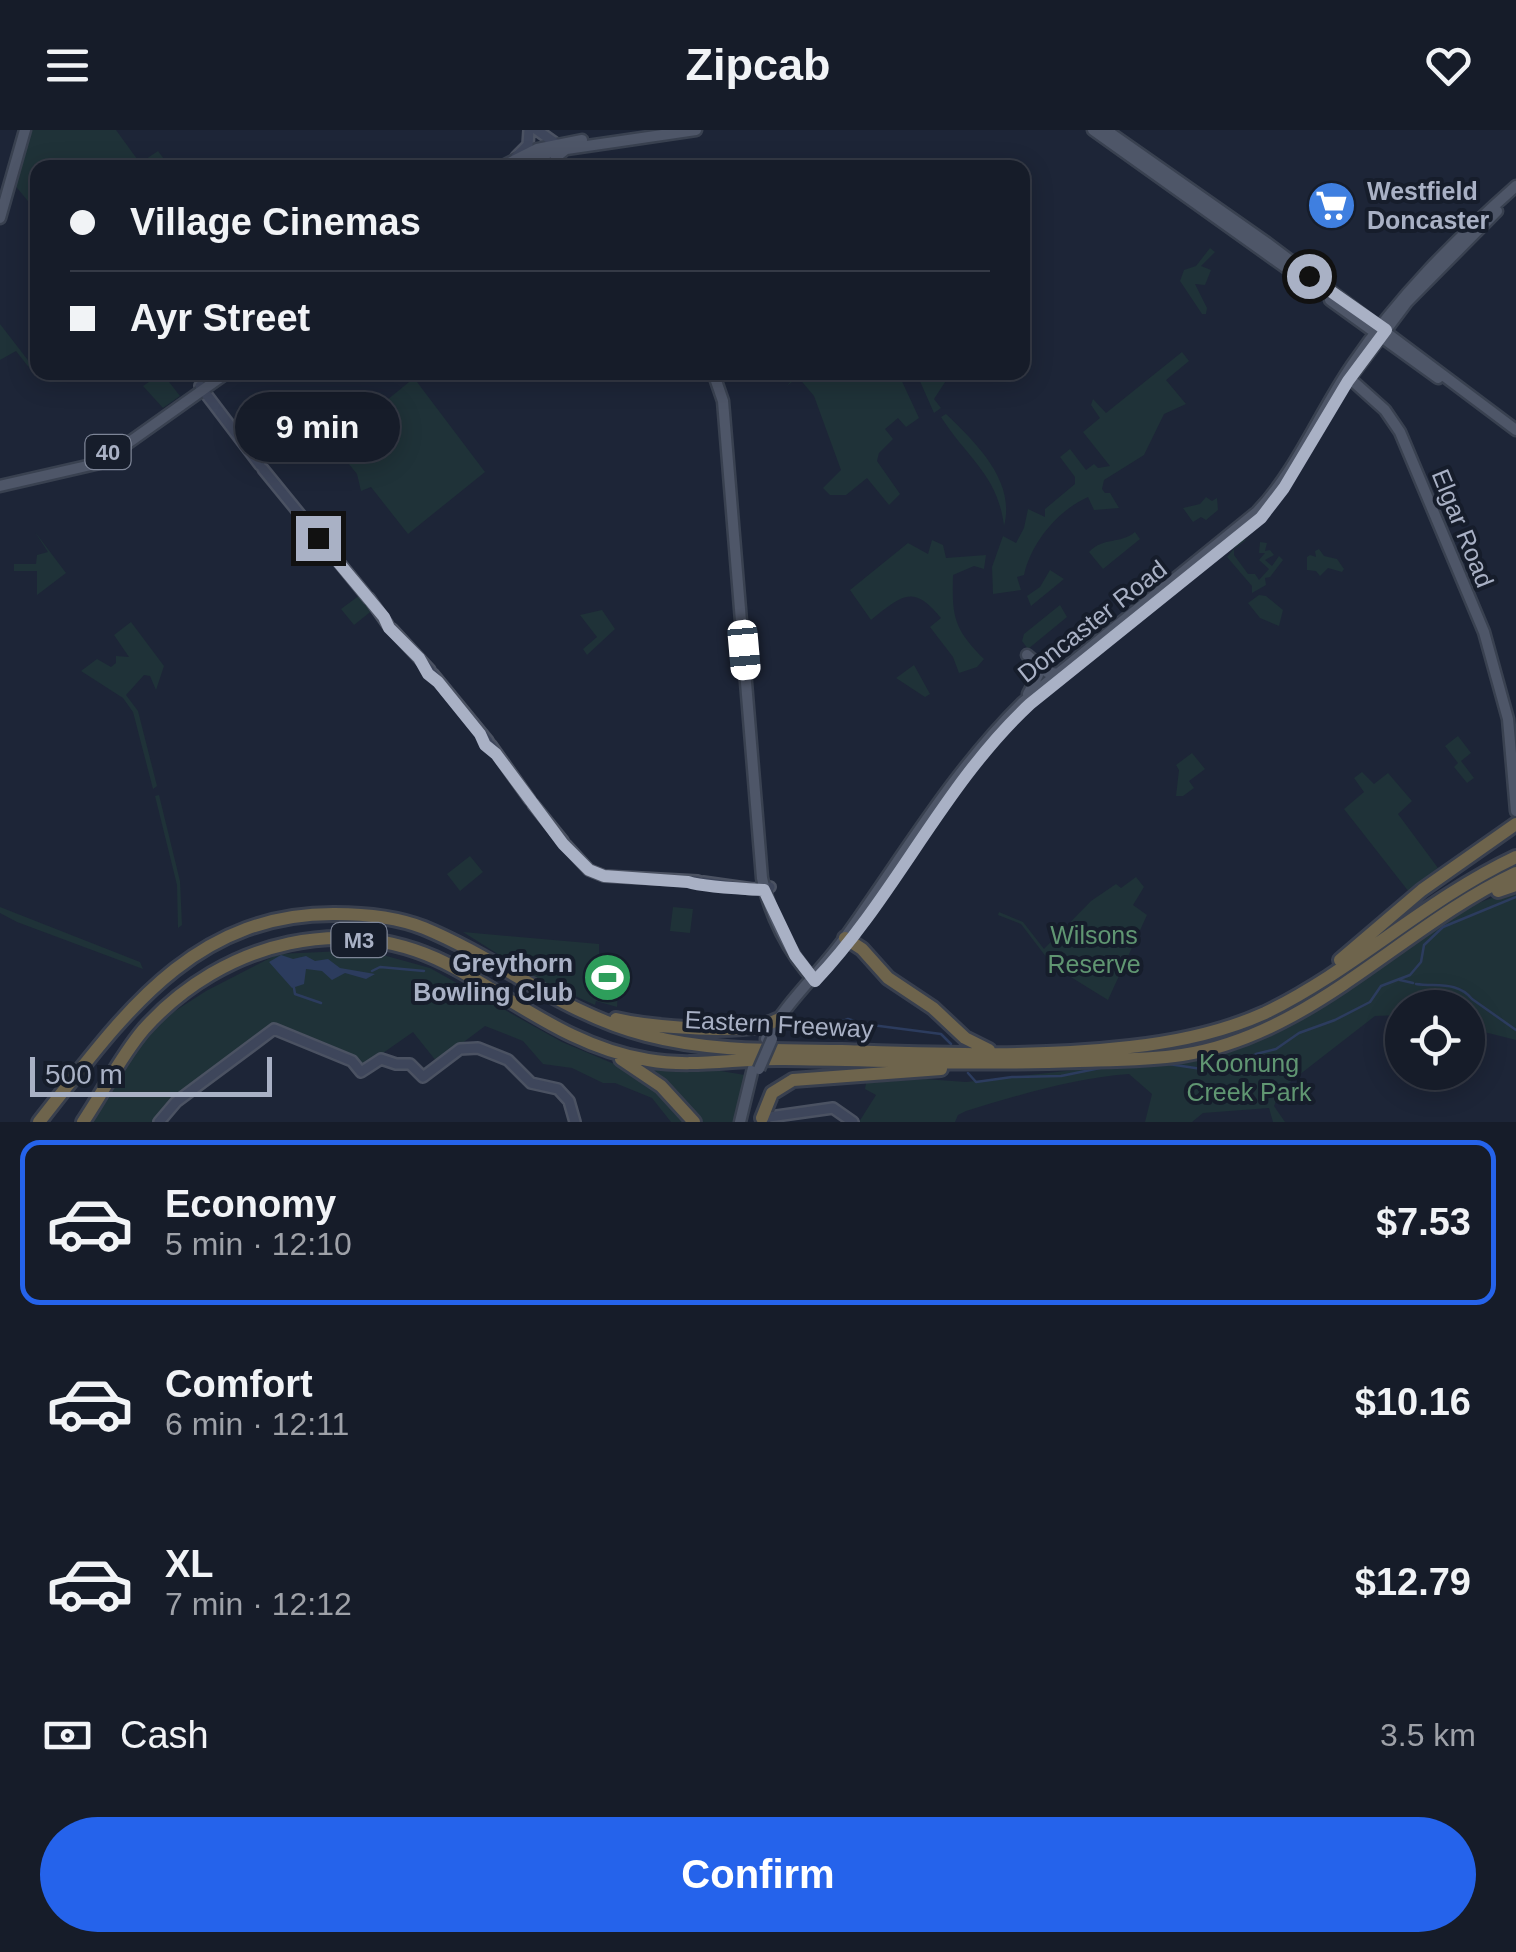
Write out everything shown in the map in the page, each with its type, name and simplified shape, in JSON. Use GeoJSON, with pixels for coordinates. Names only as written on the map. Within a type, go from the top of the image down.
{"type":"FeatureCollection","features":[{"type":"Feature","properties":{"kind":"highway"},"geometry":{"type":"LineString","coordinates":[[1307,990],[1422,890],[1516,826]]}},
{"type":"Feature","properties":{"kind":"highway","name":"Eastern Freeway"},"geometry":{"type":"LineString","coordinates":[[39,1122],[121,1020],[167,974],[218,941],[283,918],[321,914],[391,918],[423,928],[548,997],[633,1032],[706,1046],[1007,1059],[1176,1040],[1237,1024],[1307,990],[1471,878],[1516,857]]}},
{"type":"Feature","properties":{"kind":"highway","name":"Eastern Freeway"},"geometry":{"type":"LineString","coordinates":[[83,1122],[130,1046],[193,983],[244,956],[304,940],[364,940],[419,951],[458,969],[560,1031],[630,1057],[666,1062],[1180,1056],[1268,1027],[1329,994],[1469,896],[1516,873]]}},
{"type":"Feature","properties":{"kind":"highway"},"geometry":{"type":"LineString","coordinates":[[1268,1027],[1320,1003],[1448,916],[1516,884]]}},
{"type":"Feature","properties":{"kind":"highway"},"geometry":{"type":"LineString","coordinates":[[849,936],[888,978],[932,1008],[966,1038],[1007,1059]]}},
{"type":"Feature","properties":{"kind":"highway"},"geometry":{"type":"LineString","coordinates":[[548,997],[603,1016],[654,1026],[752,1027],[777,1020]]}},
{"type":"Feature","properties":{"kind":"highway"},"geometry":{"type":"LineString","coordinates":[[752,1027],[769,1038]]}},
{"type":"Feature","properties":{"kind":"highway"},"geometry":{"type":"LineString","coordinates":[[597,1046],[640,1070],[672,1095],[694,1122]]}},
{"type":"Feature","properties":{"kind":"highway"},"geometry":{"type":"LineString","coordinates":[[761,1120],[775,1090],[785,1083],[888,1076],[1007,1059]]}},
{"type":"Feature","properties":{"kind":"main road"},"geometry":{"type":"LineString","coordinates":[[0,206],[23,130]]}},
{"type":"Feature","properties":{"kind":"main road"},"geometry":{"type":"LineString","coordinates":[[0,218],[23,130]]}},
{"type":"Feature","properties":{"kind":"main road"},"geometry":{"type":"LineString","coordinates":[[547,157],[654,130]]}},
{"type":"Feature","properties":{"kind":"main road"},"geometry":{"type":"LineString","coordinates":[[547,157],[556,157],[566,148],[696,130]]}},
{"type":"Feature","properties":{"kind":"main road"},"geometry":{"type":"LineString","coordinates":[[1093,130],[1267,242],[1379,335],[1405,344],[1516,430]]}},
{"type":"Feature","properties":{"kind":"main road"},"geometry":{"type":"LineString","coordinates":[[1106,130],[1143,162]]}},
{"type":"Feature","properties":{"kind":"main road","name":"Doncaster Road"},"geometry":{"type":"LineString","coordinates":[[1379,335],[1392,308],[1513,192]]}},
{"type":"Feature","properties":{"kind":"main road","name":"Doncaster Road"},"geometry":{"type":"LineString","coordinates":[[849,936],[944,795],[992,734],[1048,681],[1145,608],[1250,519],[1278,486],[1360,360],[1458,241]]}},
{"type":"Feature","properties":{"kind":"main road"},"geometry":{"type":"LineString","coordinates":[[1405,344],[1400,333],[1407,302]]}},
{"type":"Feature","properties":{"kind":"main road"},"geometry":{"type":"LineString","coordinates":[[1353,313],[1392,308]]}},
{"type":"Feature","properties":{"kind":"main road"},"geometry":{"type":"LineString","coordinates":[[1353,313],[1362,336],[1360,374],[1366,388]]}},
{"type":"Feature","properties":{"kind":"main road"},"geometry":{"type":"LineString","coordinates":[[1379,335],[1382,348],[1452,384]]}},
{"type":"Feature","properties":{"kind":"main road","name":"Elgar Road"},"geometry":{"type":"LineString","coordinates":[[1348,379],[1366,388],[1385,410],[1409,450],[1484,632],[1508,719],[1516,811]]}},
{"type":"Feature","properties":{"kind":"main road","name":"40"},"geometry":{"type":"LineString","coordinates":[[202,389],[210,380]]}},
{"type":"Feature","properties":{"kind":"main road","name":"40"},"geometry":{"type":"LineString","coordinates":[[0,484],[98,458],[216,380]]}},
{"type":"Feature","properties":{"kind":"main road"},"geometry":{"type":"LineString","coordinates":[[714,380],[722,394],[734,541],[741,580],[766,888],[812,973]]}},
{"type":"Feature","properties":{"kind":"main road"},"geometry":{"type":"LineString","coordinates":[[1027,655],[1048,672],[1048,681]]}},
{"type":"Feature","properties":{"kind":"main road","name":"Doncaster Road"},"geometry":{"type":"LineString","coordinates":[[744,1122],[756,1069],[777,1020],[812,973],[871,912],[944,804],[989,746],[1048,681]]}},
{"type":"Feature","properties":{"kind":"main road","name":"Doncaster Road"},"geometry":{"type":"LineString","coordinates":[[769,1038],[812,973]]}},
{"type":"Feature","properties":{"kind":"street"},"geometry":{"type":"LineString","coordinates":[[534,130],[547,157]]}},
{"type":"Feature","properties":{"kind":"street"},"geometry":{"type":"LineString","coordinates":[[518,160],[534,130]]}},
{"type":"Feature","properties":{"kind":"street"},"geometry":{"type":"LineString","coordinates":[[202,389],[585,865],[604,876],[766,888]]}},
{"type":"Feature","properties":{"kind":"street"},"geometry":{"type":"LineString","coordinates":[[159,1122],[176,1102],[273,1029],[333,1051],[354,1062],[361,1072],[382,1059],[412,1065],[423,1077],[460,1049],[475,1047],[505,1058],[531,1082],[558,1089],[569,1101],[575,1122]]}},
{"type":"Feature","properties":{"kind":"street"},"geometry":{"type":"LineString","coordinates":[[761,1120],[834,1108],[853,1122]]}},
{"type":"Feature","properties":{"kind":"green space"},"geometry":{"type":"Polygon","coordinates":[[[28,130],[116,130],[138,160],[30,160],[30,204],[13,183],[28,130]]]}},
{"type":"Feature","properties":{"kind":"green space"},"geometry":{"type":"Polygon","coordinates":[[[158,151],[165,160],[144,160],[158,151]]]}},
{"type":"Feature","properties":{"kind":"green space"},"geometry":{"type":"Polygon","coordinates":[[[1210,248],[1215,252],[1201,266],[1211,270],[1205,285],[1195,284],[1207,308],[1206,314],[1202,314],[1180,281],[1184,270],[1196,266],[1210,248]]]}},
{"type":"Feature","properties":{"kind":"green space"},"geometry":{"type":"Polygon","coordinates":[[[0,324],[30,369],[16,351],[0,360],[0,324]]]}},
{"type":"Feature","properties":{"kind":"green space"},"geometry":{"type":"Polygon","coordinates":[[[1182,352],[1189,361],[1166,380],[1186,404],[1164,414],[1144,455],[1104,480],[1102,489],[1110,493],[1119,508],[1094,510],[1088,497],[1066,510],[1039,540],[1024,575],[1017,577],[1021,590],[993,594],[992,567],[1003,536],[1016,543],[1028,509],[1045,517],[1045,509],[1075,484],[1075,477],[1060,457],[1070,449],[1086,470],[1094,464],[1098,468],[1110,466],[1083,432],[1100,418],[1091,405],[1093,399],[1106,413],[1182,352]]]}},
{"type":"Feature","properties":{"kind":"green space"},"geometry":{"type":"Polygon","coordinates":[[[152,380],[167,380],[180,396],[163,408],[143,386],[152,380]]]}},
{"type":"Feature","properties":{"kind":"green space"},"geometry":{"type":"Polygon","coordinates":[[[416,380],[485,472],[408,534],[371,487],[361,491],[357,474],[333,444],[416,380]]]}},
{"type":"Feature","properties":{"kind":"green space"},"geometry":{"type":"Polygon","coordinates":[[[801,380],[901,380],[919,418],[906,427],[898,418],[885,429],[893,439],[879,453],[877,461],[900,494],[889,505],[867,478],[846,495],[830,495],[823,488],[841,470],[814,396],[801,380]]]}},
{"type":"Feature","properties":{"kind":"green space"},"geometry":{"type":"Polygon","coordinates":[[[919,380],[946,380],[934,399],[941,408],[934,413],[919,380]]]}},
{"type":"Feature","properties":{"kind":"green space"},"geometry":{"type":"Polygon","coordinates":[[[946,414],[981,450],[999,478],[1006,509],[1004,526],[995,493],[941,417],[946,414]]]}},
{"type":"Feature","properties":{"kind":"green space"},"geometry":{"type":"Polygon","coordinates":[[[1206,497],[1212,501],[1217,498],[1218,510],[1206,520],[1201,517],[1193,522],[1183,508],[1200,504],[1206,497]]]}},
{"type":"Feature","properties":{"kind":"green space"},"geometry":{"type":"Polygon","coordinates":[[[35,532],[66,573],[37,595],[37,571],[14,571],[14,564],[36,564],[37,555],[48,552],[35,532]]]}},
{"type":"Feature","properties":{"kind":"green space"},"geometry":{"type":"Polygon","coordinates":[[[1135,532],[1140,539],[1103,569],[1089,552],[1101,544],[1135,532]]]}},
{"type":"Feature","properties":{"kind":"green space"},"geometry":{"type":"Polygon","coordinates":[[[1242,539],[1246,540],[1234,549],[1234,555],[1248,574],[1255,574],[1259,580],[1269,569],[1259,560],[1265,553],[1259,553],[1260,542],[1267,543],[1265,551],[1274,555],[1265,560],[1272,566],[1279,556],[1283,560],[1265,578],[1266,585],[1252,593],[1252,586],[1227,557],[1242,539]]]}},
{"type":"Feature","properties":{"kind":"green space"},"geometry":{"type":"Polygon","coordinates":[[[932,540],[943,545],[946,558],[986,555],[984,569],[974,566],[953,575],[956,621],[984,659],[977,667],[959,673],[953,657],[930,627],[941,618],[922,600],[899,600],[871,620],[850,590],[908,543],[928,554],[932,540]]]}},
{"type":"Feature","properties":{"kind":"green space"},"geometry":{"type":"Polygon","coordinates":[[[1319,549],[1324,556],[1337,559],[1342,572],[1328,568],[1320,576],[1307,570],[1307,557],[1316,557],[1315,551],[1319,549]]]}},
{"type":"Feature","properties":{"kind":"green space"},"geometry":{"type":"Polygon","coordinates":[[[1050,570],[1064,579],[1031,606],[1027,596],[1040,587],[1050,570]]]}},
{"type":"Feature","properties":{"kind":"green space"},"geometry":{"type":"Polygon","coordinates":[[[360,595],[374,609],[354,625],[341,609],[360,595]]]}},
{"type":"Feature","properties":{"kind":"green space"},"geometry":{"type":"Polygon","coordinates":[[[1259,595],[1283,610],[1279,626],[1260,618],[1248,603],[1259,595]]]}},
{"type":"Feature","properties":{"kind":"green space"},"geometry":{"type":"Polygon","coordinates":[[[1060,605],[1067,617],[1028,649],[1022,641],[1024,634],[1060,605]]]}},
{"type":"Feature","properties":{"kind":"green space"},"geometry":{"type":"Polygon","coordinates":[[[602,610],[615,629],[587,655],[583,649],[597,637],[580,615],[602,610]]]}},
{"type":"Feature","properties":{"kind":"green space"},"geometry":{"type":"Polygon","coordinates":[[[131,622],[164,666],[156,690],[150,676],[144,675],[126,695],[138,711],[157,786],[153,789],[133,712],[123,698],[81,671],[97,659],[111,667],[116,656],[129,657],[114,635],[131,622]]]}},
{"type":"Feature","properties":{"kind":"green space"},"geometry":{"type":"Polygon","coordinates":[[[914,665],[930,694],[925,697],[896,678],[914,665]]]}},
{"type":"Feature","properties":{"kind":"green space"},"geometry":{"type":"Polygon","coordinates":[[[1458,736],[1471,753],[1461,761],[1474,778],[1467,783],[1445,746],[1458,736]]]}},
{"type":"Feature","properties":{"kind":"green space"},"geometry":{"type":"Polygon","coordinates":[[[1192,753],[1205,769],[1189,781],[1194,788],[1176,796],[1176,765],[1192,753]]]}},
{"type":"Feature","properties":{"kind":"green space"},"geometry":{"type":"Polygon","coordinates":[[[1362,772],[1374,784],[1388,773],[1412,801],[1398,814],[1438,868],[1409,892],[1344,809],[1364,792],[1354,778],[1362,772]]]}},
{"type":"Feature","properties":{"kind":"green space"},"geometry":{"type":"Polygon","coordinates":[[[159,795],[180,881],[182,925],[178,928],[177,885],[155,796],[159,795]]]}},
{"type":"Feature","properties":{"kind":"green space"},"geometry":{"type":"Polygon","coordinates":[[[470,856],[483,872],[460,891],[447,874],[470,856]]]}},
{"type":"Feature","properties":{"kind":"green space","name":"Wilsons Reserve"},"geometry":{"type":"Polygon","coordinates":[[[1136,877],[1144,887],[1133,905],[1147,915],[1108,1000],[1053,966],[1021,924],[998,915],[999,912],[1023,922],[1044,949],[1091,901],[1116,884],[1121,888],[1136,877]]]}},
{"type":"Feature","properties":{"kind":"green space","name":"Koonung Creek Park"},"geometry":{"type":"Polygon","coordinates":[[[1516,889],[1516,1040],[1485,1032],[1485,990],[1385,990],[1385,1016],[1375,1016],[1281,1089],[1274,1106],[1285,1122],[1273,1122],[1269,1108],[1203,1113],[1192,1122],[1145,1122],[1152,1094],[1129,1074],[1026,1093],[966,1111],[955,1122],[859,1122],[876,1095],[865,1089],[866,1083],[925,1079],[966,1082],[1220,1054],[1291,1019],[1432,927],[1473,905],[1516,889]]]}},
{"type":"Feature","properties":{"kind":"green space"},"geometry":{"type":"Polygon","coordinates":[[[0,907],[140,962],[143,969],[17,922],[0,913],[0,907]]]}},
{"type":"Feature","properties":{"kind":"green space"},"geometry":{"type":"Polygon","coordinates":[[[673,907],[693,909],[690,933],[670,931],[673,907]]]}},
{"type":"Feature","properties":{"kind":"green space"},"geometry":{"type":"Polygon","coordinates":[[[463,932],[599,944],[599,959],[620,961],[617,1007],[596,1001],[595,1005],[537,979],[463,932]]]}},
{"type":"Feature","properties":{"kind":"green space"},"geometry":{"type":"Polygon","coordinates":[[[365,950],[430,968],[562,1042],[631,1071],[666,1062],[745,1075],[736,1122],[671,1122],[652,1098],[615,1083],[603,1083],[572,1068],[543,1064],[523,1041],[485,1026],[437,1062],[413,1032],[363,1067],[279,1028],[156,1122],[88,1122],[133,1053],[164,1018],[206,991],[278,954],[365,950]]]}},
{"type":"Feature","properties":{"kind":"water"},"geometry":{"type":"Polygon","coordinates":[[[281,955],[293,959],[306,956],[315,961],[328,959],[340,968],[375,974],[366,979],[345,973],[332,980],[322,971],[306,969],[304,984],[292,988],[269,962],[281,955]]]}},
{"type":"Feature","properties":{"kind":"waterway"},"geometry":{"type":"LineString","coordinates":[[1162,1063],[1215,1071],[1276,1049],[1299,1033],[1370,1002],[1381,986],[1410,975],[1421,962],[1424,945],[1443,927],[1516,897]]}},
{"type":"Feature","properties":{"kind":"waterway"},"geometry":{"type":"LineString","coordinates":[[372,971],[380,967],[424,971]]}},
{"type":"Feature","properties":{"kind":"waterway"},"geometry":{"type":"LineString","coordinates":[[1400,980],[1413,983]]}},
{"type":"Feature","properties":{"kind":"waterway"},"geometry":{"type":"LineString","coordinates":[[1416,984],[1460,989],[1516,1030]]}},
{"type":"Feature","properties":{"kind":"waterway"},"geometry":{"type":"LineString","coordinates":[[294,988],[295,994],[321,1003]]}},
{"type":"Feature","properties":{"kind":"waterway"},"geometry":{"type":"LineString","coordinates":[[830,1026],[848,1019],[941,1034],[951,1044]]}},
{"type":"Feature","properties":{"kind":"waterway"},"geometry":{"type":"LineString","coordinates":[[968,1073],[976,1082],[1061,1076],[1105,1067]]}},
{"type":"Feature","properties":{"kind":"place","name":"Westfield Doncaster"},"geometry":{"type":"Point","coordinates":[1332,205]}},
{"type":"Feature","properties":{"kind":"place","name":"Greythorn Bowling Club"},"geometry":{"type":"Point","coordinates":[608,977]}},
{"type":"Feature","properties":{"kind":"route"},"geometry":{"type":"LineString","coordinates":[[318,538],[370,599],[389,628],[464,713],[530,804],[540,810],[563,844],[589,870],[604,876],[688,882],[700,888],[716,884],[764,890],[795,955],[815,981],[851,942],[944,804],[1001,733],[1030,704],[1248,530],[1284,488],[1348,381],[1386,330],[1309,276]]}}]}
